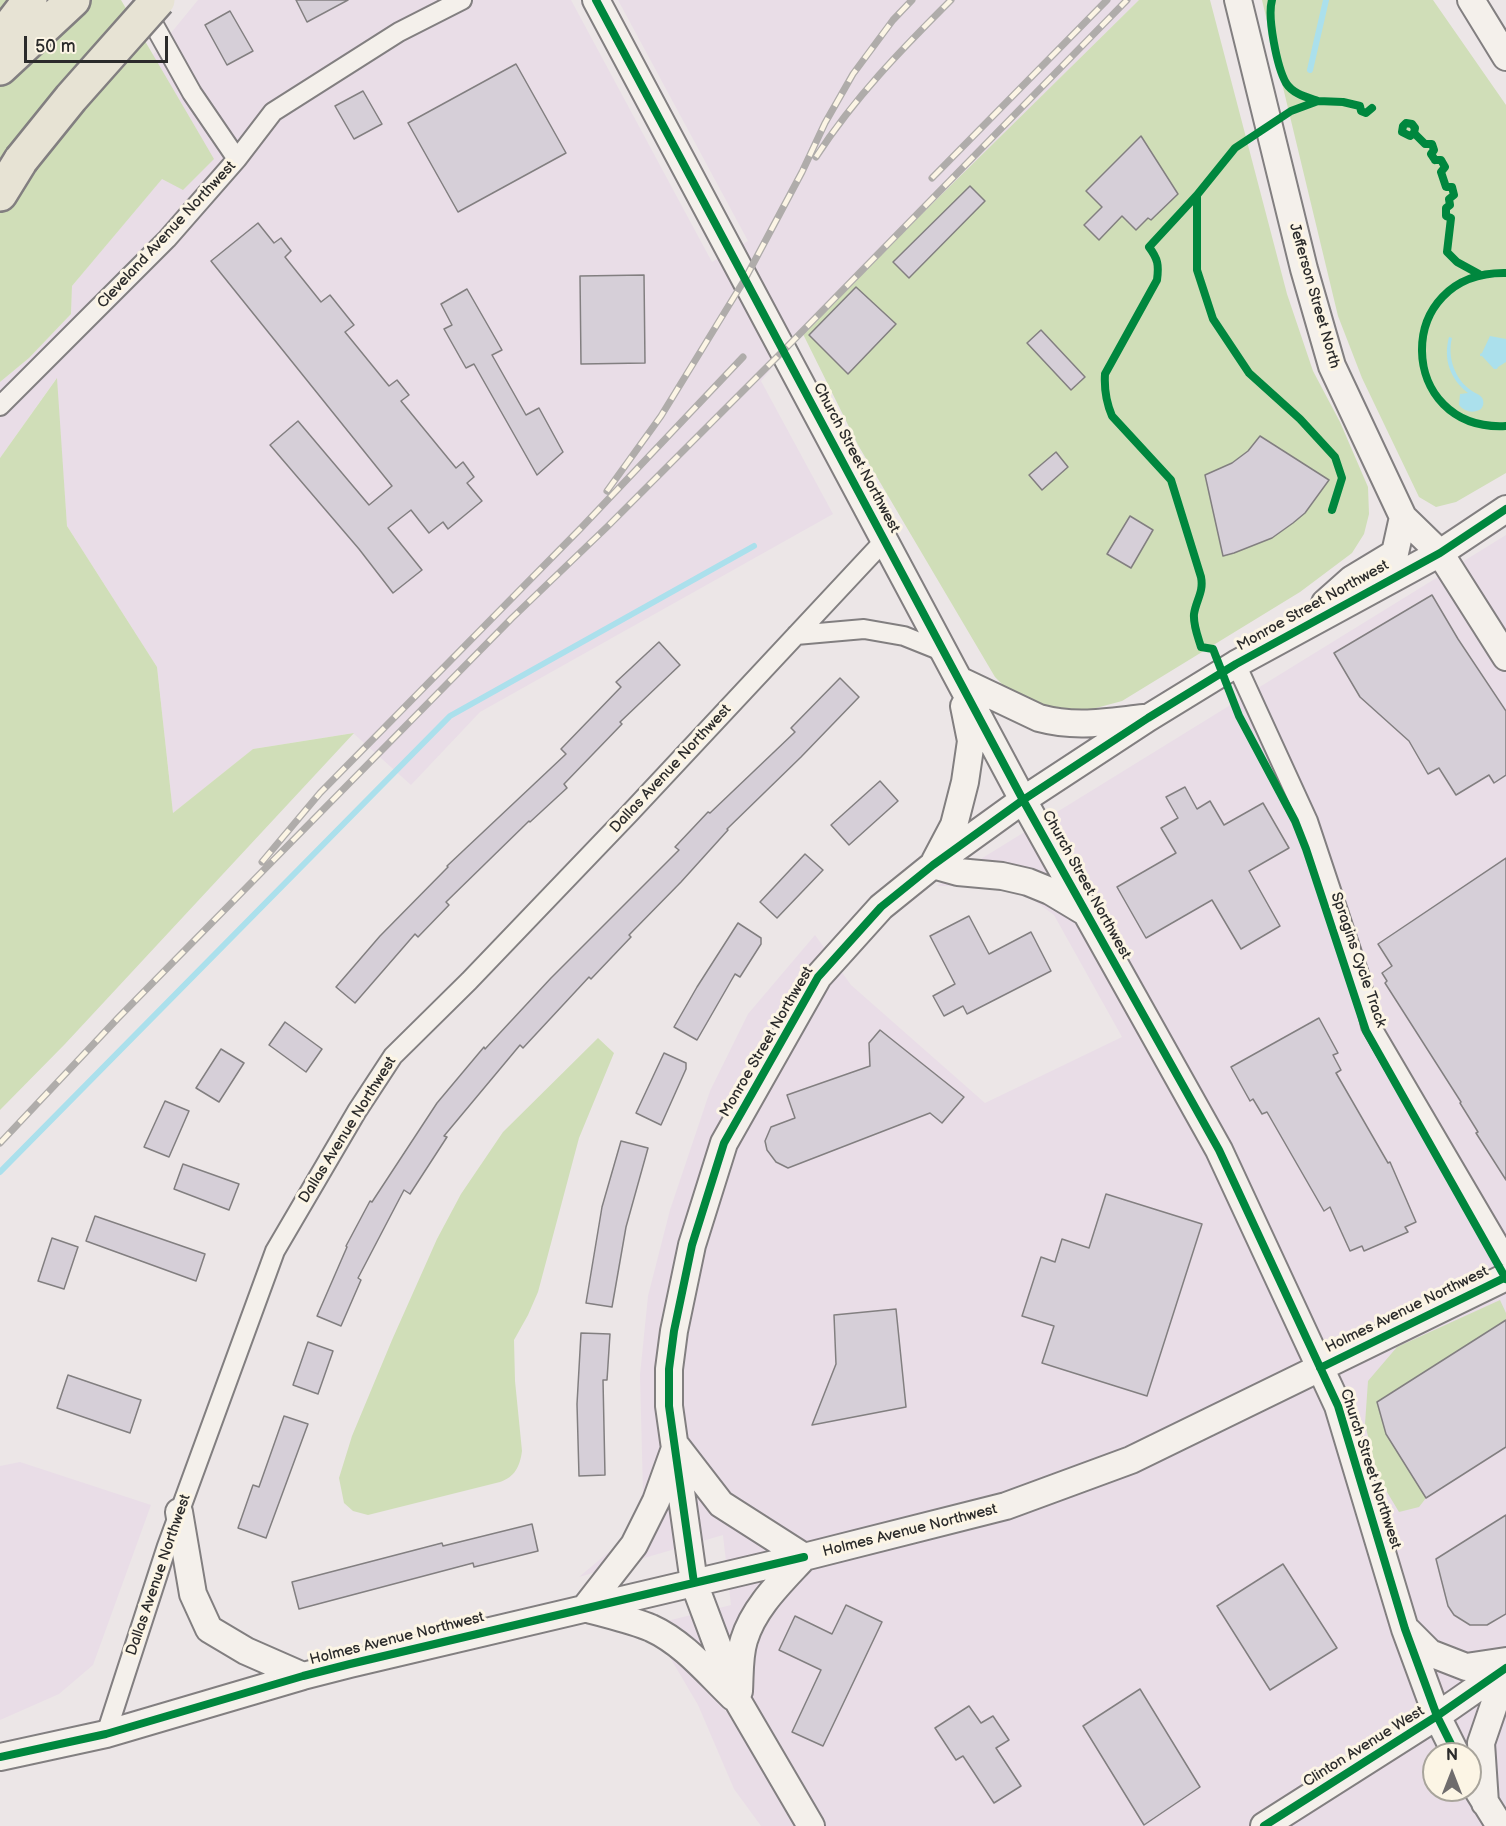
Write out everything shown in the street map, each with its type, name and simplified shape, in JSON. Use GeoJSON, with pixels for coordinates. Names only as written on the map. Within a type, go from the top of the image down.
{"type":"FeatureCollection","features":[{"type":"Feature","properties":{"kind":"highway"},"geometry":{"type":"LineString","coordinates":[[0,39],[30,0]]}},
{"type":"Feature","properties":{"kind":"highway"},"geometry":{"type":"LineString","coordinates":[[0,68],[73,0]]}},
{"type":"Feature","properties":{"kind":"highway"},"geometry":{"type":"LineString","coordinates":[[0,187],[71,99],[158,0]]}},
{"type":"Feature","properties":{"kind":"highway"},"geometry":{"type":"LineString","coordinates":[[0,194],[21,160]]}},
{"type":"Feature","properties":{"kind":"street"},"geometry":{"type":"LineString","coordinates":[[141,0],[192,93],[237,159]]}},
{"type":"Feature","properties":{"kind":"street","name":"Cleveland Avenue Northwest"},"geometry":{"type":"LineString","coordinates":[[0,406],[22,387],[167,239],[237,159],[273,112],[399,32],[462,0]]}},
{"type":"Feature","properties":{"kind":"street","name":"Church Street Northwest"},"geometry":{"type":"LineString","coordinates":[[596,0],[1023,800],[1219,1150],[1338,1406],[1405,1629],[1437,1716],[1450,1742]]}},
{"type":"Feature","properties":{"kind":"street","name":"Jefferson Street North"},"geometry":{"type":"LineString","coordinates":[[1238,0],[1304,269],[1332,366],[1403,517],[1440,552],[1506,657]]}},
{"type":"Feature","properties":{"kind":"street"},"geometry":{"type":"LineString","coordinates":[[1471,0],[1506,57]]}},
{"type":"Feature","properties":{"kind":"street","name":"Monroe Street Northwest"},"geometry":{"type":"LineString","coordinates":[[812,1826],[739,1703],[694,1583],[669,1406],[669,1369],[674,1331],[692,1245],[724,1143],[818,978],[881,907],[933,865],[1023,800],[1148,718],[1236,664],[1440,552],[1506,509]]}},
{"type":"Feature","properties":{"kind":"street"},"geometry":{"type":"LineString","coordinates":[[1296,630],[1352,579],[1395,552],[1403,517]]}},
{"type":"Feature","properties":{"kind":"street","name":"Dallas Avenue Northwest"},"geometry":{"type":"LineString","coordinates":[[106,1734],[179,1512],[274,1251],[357,1111],[393,1056],[629,814],[884,541]]}},
{"type":"Feature","properties":{"kind":"street"},"geometry":{"type":"LineString","coordinates":[[796,635],[864,629],[904,636],[944,652]]}},
{"type":"Feature","properties":{"kind":"street"},"geometry":{"type":"LineString","coordinates":[[1236,664],[1308,821],[1360,977],[1371,1026],[1506,1256]]}},
{"type":"Feature","properties":{"kind":"street"},"geometry":{"type":"LineString","coordinates":[[959,680],[1039,718],[1053,722],[1083,725],[1148,718]]}},
{"type":"Feature","properties":{"kind":"street"},"geometry":{"type":"LineString","coordinates":[[959,680],[971,741],[965,782],[954,825],[933,865],[958,872],[1002,876],[1028,882],[1050,891],[1086,912]]}},
{"type":"Feature","properties":{"kind":"street","name":"Holmes Avenue Northwest"},"geometry":{"type":"LineString","coordinates":[[0,1757],[106,1734],[303,1676],[804,1557],[1006,1506],[1131,1460],[1506,1277]]}},
{"type":"Feature","properties":{"kind":"street"},"geometry":{"type":"LineString","coordinates":[[676,1446],[721,1504],[804,1557],[755,1615],[744,1640],[739,1703]]}},
{"type":"Feature","properties":{"kind":"street"},"geometry":{"type":"LineString","coordinates":[[676,1446],[656,1501],[634,1545],[585,1608],[651,1628],[674,1642],[739,1703]]}},
{"type":"Feature","properties":{"kind":"street"},"geometry":{"type":"LineString","coordinates":[[179,1512],[193,1594],[209,1629],[246,1651],[303,1676]]}},
{"type":"Feature","properties":{"kind":"street"},"geometry":{"type":"LineString","coordinates":[[1405,1629],[1430,1653],[1466,1667],[1506,1661]]}},
{"type":"Feature","properties":{"kind":"street","name":"Clinton Avenue West"},"geometry":{"type":"LineString","coordinates":[[1264,1826],[1437,1716],[1506,1668]]}},
{"type":"Feature","properties":{"kind":"street"},"geometry":{"type":"LineString","coordinates":[[1485,1803],[1481,1743],[1494,1705],[1506,1683]]}},
{"type":"Feature","properties":{"kind":"street"},"geometry":{"type":"LineString","coordinates":[[1482,1798],[1500,1826]]}},
{"type":"Feature","properties":{"kind":"shaded area"},"geometry":{"type":"Polygon","coordinates":[[[198,0],[571,0],[712,262],[748,241],[618,0],[1139,0],[802,332],[761,381],[833,514],[480,712],[411,785],[353,733],[253,749],[173,813],[157,667],[67,526],[56,379],[0,458],[0,382],[29,358],[71,314],[72,286],[162,178],[213,159],[152,56],[198,0]]]}},
{"type":"Feature","properties":{"kind":"shaded area"},"geometry":{"type":"Polygon","coordinates":[[[1506,535],[1506,1826],[761,1826],[734,1789],[698,1705],[651,1625],[731,1605],[723,1535],[579,1577],[622,1541],[643,1492],[640,1375],[648,1296],[670,1210],[710,1091],[748,1014],[815,935],[851,985],[985,1103],[1122,1037],[1054,915],[1016,887],[979,882],[937,886],[1506,535]]]}},
{"type":"Feature","properties":{"kind":"shaded area"},"geometry":{"type":"Polygon","coordinates":[[[20,1462],[151,1505],[93,1665],[59,1694],[0,1720],[0,1466],[20,1462]]]}},
{"type":"Feature","properties":{"kind":"green space"},"geometry":{"type":"Polygon","coordinates":[[[0,0],[121,0],[214,159],[183,190],[162,179],[72,286],[71,314],[29,358],[0,382],[0,0]]]}},
{"type":"Feature","properties":{"kind":"green space"},"geometry":{"type":"Polygon","coordinates":[[[1139,0],[1210,0],[1287,294],[1313,371],[1340,422],[1368,487],[1369,514],[1364,534],[1352,553],[1300,592],[1122,701],[1085,711],[1059,710],[1036,704],[1005,687],[995,677],[858,445],[802,332],[1139,0]]]}},
{"type":"Feature","properties":{"kind":"green space"},"geometry":{"type":"Polygon","coordinates":[[[1262,0],[1433,0],[1506,105],[1506,473],[1456,502],[1436,507],[1419,497],[1362,378],[1338,316],[1262,0]]]}},
{"type":"Feature","properties":{"kind":"green space"},"geometry":{"type":"Polygon","coordinates":[[[57,378],[67,526],[157,667],[173,813],[253,749],[354,733],[65,1044],[0,1110],[0,458],[57,378]]]}},
{"type":"Feature","properties":{"kind":"green space"},"geometry":{"type":"Polygon","coordinates":[[[598,1038],[614,1053],[579,1138],[538,1292],[514,1340],[515,1381],[522,1451],[518,1466],[513,1474],[500,1482],[368,1515],[353,1511],[344,1503],[339,1478],[352,1436],[437,1239],[461,1194],[503,1132],[598,1038]]]}},
{"type":"Feature","properties":{"kind":"green space"},"geometry":{"type":"Polygon","coordinates":[[[1500,1300],[1506,1313],[1506,1320],[1377,1402],[1386,1434],[1426,1498],[1419,1507],[1399,1512],[1378,1477],[1365,1424],[1368,1381],[1397,1347],[1500,1300]]]}},
{"type":"Feature","properties":{"kind":"water"},"geometry":{"type":"Polygon","coordinates":[[[1490,336],[1506,339],[1506,362],[1497,369],[1494,369],[1480,356],[1490,336]]]}},
{"type":"Feature","properties":{"kind":"water"},"geometry":{"type":"Polygon","coordinates":[[[1449,337],[1452,338],[1451,353],[1457,374],[1466,386],[1482,398],[1483,406],[1478,411],[1469,412],[1459,405],[1460,394],[1468,393],[1452,375],[1447,353],[1449,337]]]}},
{"type":"Feature","properties":{"kind":"building"},"geometry":{"type":"Polygon","coordinates":[[[296,0],[348,0],[307,22],[296,0]]]}},
{"type":"Feature","properties":{"kind":"building"},"geometry":{"type":"Polygon","coordinates":[[[230,11],[253,51],[227,65],[205,25],[230,11]]]}},
{"type":"Feature","properties":{"kind":"building"},"geometry":{"type":"Polygon","coordinates":[[[516,64],[566,153],[458,212],[408,123],[516,64]]]}},
{"type":"Feature","properties":{"kind":"building"},"geometry":{"type":"Polygon","coordinates":[[[363,91],[382,124],[354,139],[335,106],[363,91]]]}},
{"type":"Feature","properties":{"kind":"building"},"geometry":{"type":"Polygon","coordinates":[[[1141,136],[1178,194],[1151,220],[1148,218],[1136,230],[1122,216],[1099,240],[1084,225],[1102,207],[1086,191],[1141,136]]]}},
{"type":"Feature","properties":{"kind":"building"},"geometry":{"type":"Polygon","coordinates":[[[970,186],[985,201],[909,278],[893,262],[970,186]]]}},
{"type":"Feature","properties":{"kind":"building"},"geometry":{"type":"Polygon","coordinates":[[[258,223],[274,243],[281,238],[291,251],[285,257],[321,302],[330,295],[354,325],[345,332],[389,386],[397,380],[409,395],[401,401],[456,468],[463,462],[474,477],[467,483],[482,501],[448,529],[443,522],[429,533],[411,510],[388,528],[422,570],[393,593],[359,549],[270,445],[298,421],[369,505],[392,486],[211,261],[258,223]]]}},
{"type":"Feature","properties":{"kind":"building"},"geometry":{"type":"Polygon","coordinates":[[[644,275],[645,363],[581,364],[580,276],[644,275]]]}},
{"type":"Feature","properties":{"kind":"building"},"geometry":{"type":"Polygon","coordinates":[[[856,287],[896,324],[848,374],[809,335],[856,287]]]}},
{"type":"Feature","properties":{"kind":"building"},"geometry":{"type":"Polygon","coordinates":[[[467,289],[502,350],[492,355],[526,415],[539,408],[563,452],[537,475],[474,364],[466,368],[444,329],[452,325],[441,304],[467,289]]]}},
{"type":"Feature","properties":{"kind":"building"},"geometry":{"type":"Polygon","coordinates":[[[1041,330],[1085,377],[1071,390],[1027,343],[1041,330]]]}},
{"type":"Feature","properties":{"kind":"building"},"geometry":{"type":"Polygon","coordinates":[[[1260,436],[1329,480],[1305,513],[1293,523],[1272,538],[1223,556],[1205,475],[1232,463],[1248,451],[1260,436]]]}},
{"type":"Feature","properties":{"kind":"building"},"geometry":{"type":"Polygon","coordinates":[[[1056,452],[1068,467],[1042,490],[1029,475],[1056,452]]]}},
{"type":"Feature","properties":{"kind":"building"},"geometry":{"type":"Polygon","coordinates":[[[1130,516],[1153,530],[1131,568],[1107,554],[1130,516]]]}},
{"type":"Feature","properties":{"kind":"building"},"geometry":{"type":"Polygon","coordinates":[[[1432,595],[1506,711],[1506,775],[1494,783],[1489,775],[1456,795],[1439,768],[1428,774],[1409,741],[1360,697],[1334,653],[1432,595]]]}},
{"type":"Feature","properties":{"kind":"building"},"geometry":{"type":"Polygon","coordinates":[[[659,642],[680,665],[620,722],[622,724],[564,784],[567,788],[529,821],[446,902],[449,905],[418,937],[415,934],[355,1003],[336,987],[380,936],[447,866],[566,754],[561,749],[621,687],[616,682],[659,642]]]}},
{"type":"Feature","properties":{"kind":"building"},"geometry":{"type":"Polygon","coordinates":[[[840,678],[859,697],[727,829],[591,979],[589,977],[523,1048],[520,1045],[444,1136],[447,1137],[410,1194],[404,1190],[358,1278],[361,1280],[341,1326],[317,1316],[346,1246],[370,1201],[372,1202],[437,1103],[484,1047],[485,1049],[551,978],[679,850],[675,847],[708,812],[710,813],[795,732],[791,728],[840,678]]]}},
{"type":"Feature","properties":{"kind":"building"},"geometry":{"type":"Polygon","coordinates":[[[880,781],[898,801],[849,845],[831,825],[880,781]]]}},
{"type":"Feature","properties":{"kind":"building"},"geometry":{"type":"Polygon","coordinates":[[[1185,787],[1197,809],[1210,801],[1224,825],[1263,803],[1289,848],[1249,871],[1280,926],[1241,949],[1212,900],[1146,938],[1117,887],[1176,853],[1161,828],[1178,818],[1166,797],[1185,787]]]}},
{"type":"Feature","properties":{"kind":"building"},"geometry":{"type":"Polygon","coordinates":[[[805,854],[823,870],[777,918],[760,902],[805,854]]]}},
{"type":"Feature","properties":{"kind":"building"},"geometry":{"type":"Polygon","coordinates":[[[1506,858],[1506,1180],[1476,1133],[1478,1132],[1461,1102],[1385,983],[1387,981],[1382,973],[1392,966],[1378,944],[1506,858]]]}},
{"type":"Feature","properties":{"kind":"building"},"geometry":{"type":"Polygon","coordinates":[[[969,916],[989,954],[1031,932],[1051,971],[967,1014],[963,1006],[944,1016],[933,996],[955,984],[930,936],[969,916]]]}},
{"type":"Feature","properties":{"kind":"building"},"geometry":{"type":"Polygon","coordinates":[[[738,923],[761,938],[761,944],[740,977],[735,974],[697,1040],[674,1027],[738,923]]]}},
{"type":"Feature","properties":{"kind":"building"},"geometry":{"type":"Polygon","coordinates":[[[1319,1018],[1338,1053],[1333,1055],[1341,1070],[1336,1073],[1388,1163],[1390,1162],[1416,1222],[1405,1227],[1408,1232],[1364,1251],[1362,1246],[1350,1251],[1330,1207],[1324,1211],[1267,1112],[1262,1114],[1253,1099],[1250,1101],[1231,1067],[1319,1018]]]}},
{"type":"Feature","properties":{"kind":"building"},"geometry":{"type":"Polygon","coordinates":[[[285,1022],[322,1049],[306,1072],[269,1045],[285,1022]]]}},
{"type":"Feature","properties":{"kind":"building"},"geometry":{"type":"Polygon","coordinates":[[[880,1030],[964,1097],[942,1123],[930,1113],[788,1168],[776,1162],[767,1150],[765,1141],[771,1127],[795,1118],[787,1095],[870,1066],[869,1043],[880,1030]]]}},
{"type":"Feature","properties":{"kind":"building"},"geometry":{"type":"Polygon","coordinates":[[[221,1049],[244,1063],[219,1102],[196,1088],[221,1049]]]}},
{"type":"Feature","properties":{"kind":"building"},"geometry":{"type":"Polygon","coordinates":[[[664,1053],[686,1063],[686,1069],[661,1125],[636,1113],[664,1053]]]}},
{"type":"Feature","properties":{"kind":"building"},"geometry":{"type":"Polygon","coordinates":[[[165,1101],[189,1111],[169,1157],[144,1147],[165,1101]]]}},
{"type":"Feature","properties":{"kind":"building"},"geometry":{"type":"Polygon","coordinates":[[[621,1141],[648,1148],[626,1227],[612,1307],[586,1303],[602,1207],[621,1141]]]}},
{"type":"Feature","properties":{"kind":"building"},"geometry":{"type":"Polygon","coordinates":[[[183,1164],[239,1184],[229,1210],[174,1189],[183,1164]]]}},
{"type":"Feature","properties":{"kind":"building"},"geometry":{"type":"Polygon","coordinates":[[[1106,1194],[1202,1224],[1147,1396],[1042,1363],[1054,1326],[1022,1316],[1041,1257],[1055,1262],[1062,1239],[1089,1248],[1106,1194]]]}},
{"type":"Feature","properties":{"kind":"building"},"geometry":{"type":"Polygon","coordinates":[[[95,1216],[205,1254],[196,1281],[86,1241],[95,1216]]]}},
{"type":"Feature","properties":{"kind":"building"},"geometry":{"type":"Polygon","coordinates":[[[52,1238],[78,1247],[64,1289],[38,1281],[52,1238]]]}},
{"type":"Feature","properties":{"kind":"building"},"geometry":{"type":"Polygon","coordinates":[[[896,1309],[906,1407],[812,1425],[836,1364],[834,1315],[896,1309]]]}},
{"type":"Feature","properties":{"kind":"building"},"geometry":{"type":"Polygon","coordinates":[[[1506,1320],[1506,1447],[1426,1498],[1386,1434],[1377,1402],[1506,1320]]]}},
{"type":"Feature","properties":{"kind":"building"},"geometry":{"type":"Polygon","coordinates":[[[581,1333],[610,1334],[607,1380],[603,1380],[605,1475],[579,1476],[577,1404],[581,1333]]]}},
{"type":"Feature","properties":{"kind":"building"},"geometry":{"type":"Polygon","coordinates":[[[308,1342],[333,1351],[318,1394],[293,1385],[308,1342]]]}},
{"type":"Feature","properties":{"kind":"building"},"geometry":{"type":"Polygon","coordinates":[[[68,1375],[141,1400],[130,1433],[57,1408],[68,1375]]]}},
{"type":"Feature","properties":{"kind":"building"},"geometry":{"type":"Polygon","coordinates":[[[284,1416],[308,1424],[266,1538],[238,1528],[253,1485],[259,1487],[284,1416]]]}},
{"type":"Feature","properties":{"kind":"building"},"geometry":{"type":"Polygon","coordinates":[[[1506,1515],[1506,1614],[1487,1625],[1470,1625],[1454,1615],[1448,1606],[1436,1559],[1506,1515]]]}},
{"type":"Feature","properties":{"kind":"building"},"geometry":{"type":"Polygon","coordinates":[[[532,1524],[538,1551],[474,1567],[473,1563],[299,1609],[292,1582],[442,1543],[443,1546],[532,1524]]]}},
{"type":"Feature","properties":{"kind":"building"},"geometry":{"type":"Polygon","coordinates":[[[1283,1564],[1337,1648],[1270,1690],[1217,1606],[1283,1564]]]}},
{"type":"Feature","properties":{"kind":"building"},"geometry":{"type":"Polygon","coordinates":[[[846,1605],[882,1622],[823,1746],[792,1732],[821,1670],[779,1650],[795,1616],[832,1634],[846,1605]]]}},
{"type":"Feature","properties":{"kind":"building"},"geometry":{"type":"Polygon","coordinates":[[[1140,1689],[1200,1787],[1144,1825],[1083,1726],[1140,1689]]]}},
{"type":"Feature","properties":{"kind":"building"},"geometry":{"type":"Polygon","coordinates":[[[969,1706],[981,1723],[993,1716],[1009,1740],[996,1748],[1021,1786],[994,1803],[963,1756],[956,1760],[935,1728],[969,1706]]]}},
{"type":"Feature","properties":{"kind":"waterway"},"geometry":{"type":"LineString","coordinates":[[1310,70],[1326,0]]}},
{"type":"Feature","properties":{"kind":"waterway"},"geometry":{"type":"LineString","coordinates":[[0,1172],[450,716],[754,546]]}},
{"type":"Feature","properties":{"kind":"railway"},"geometry":{"type":"LineString","coordinates":[[607,491],[661,416],[745,279],[802,172],[825,123],[853,74],[893,20],[912,0]]}},
{"type":"Feature","properties":{"kind":"railway"},"geometry":{"type":"LineString","coordinates":[[816,157],[862,94],[951,0]]}},
{"type":"Feature","properties":{"kind":"railway"},"geometry":{"type":"LineString","coordinates":[[932,178],[1107,0]]}},
{"type":"Feature","properties":{"kind":"railway"},"geometry":{"type":"LineString","coordinates":[[0,1143],[118,1018],[512,618],[608,526],[783,351],[1127,0]]}},
{"type":"Feature","properties":{"kind":"railway"},"geometry":{"type":"LineString","coordinates":[[262,862],[320,793],[581,528],[743,357]]}},
{"type":"Feature","properties":{"kind":"cycle path"},"geometry":{"type":"LineString","coordinates":[[596,0],[1023,800],[1219,1150],[1338,1406],[1405,1629],[1437,1716],[1450,1742]]}},
{"type":"Feature","properties":{"kind":"cycle path"},"geometry":{"type":"LineString","coordinates":[[1272,0],[1271,18],[1274,42],[1279,66],[1286,83],[1296,92],[1318,101]]}},
{"type":"Feature","properties":{"kind":"cycle path"},"geometry":{"type":"LineString","coordinates":[[1332,510],[1342,478],[1335,457],[1300,419],[1249,373],[1213,319],[1197,270],[1197,195],[1235,148],[1291,111],[1318,101],[1343,102],[1360,106],[1361,111],[1366,113],[1372,108]]}},
{"type":"Feature","properties":{"kind":"cycle path"},"geometry":{"type":"LineString","coordinates":[[1414,133],[1410,136],[1402,132],[1403,126],[1406,123],[1412,124],[1415,128],[1414,133],[1425,144],[1432,144],[1434,150],[1431,154],[1435,160]]}},
{"type":"Feature","properties":{"kind":"cycle path"},"geometry":{"type":"LineString","coordinates":[[1435,160],[1441,160],[1445,167],[1441,172],[1446,187],[1452,187],[1454,195],[1449,199],[1450,205],[1446,208],[1446,216],[1451,218],[1447,252],[1457,262],[1479,274]]}},
{"type":"Feature","properties":{"kind":"cycle path","name":"Spragins Cycle Track"},"geometry":{"type":"LineString","coordinates":[[1197,195],[1149,247],[1157,262],[1157,280],[1105,374],[1108,406],[1112,416],[1171,480],[1201,577],[1194,618],[1201,647],[1213,649],[1239,716],[1295,821],[1366,1031],[1506,1279]]}},
{"type":"Feature","properties":{"kind":"cycle path"},"geometry":{"type":"LineString","coordinates":[[1506,273],[1469,279],[1442,297],[1427,322],[1422,351],[1428,380],[1444,404],[1470,421],[1506,426]]}},
{"type":"Feature","properties":{"kind":"cycle path"},"geometry":{"type":"LineString","coordinates":[[694,1583],[669,1406],[669,1369],[674,1331],[692,1245],[724,1143],[818,977],[881,907],[933,865],[1023,800],[1148,718],[1236,664],[1440,553],[1506,509]]}},
{"type":"Feature","properties":{"kind":"cycle path"},"geometry":{"type":"LineString","coordinates":[[1320,1368],[1506,1277]]}},
{"type":"Feature","properties":{"kind":"cycle path"},"geometry":{"type":"LineString","coordinates":[[0,1757],[106,1734],[350,1664],[804,1557]]}},
{"type":"Feature","properties":{"kind":"cycle path"},"geometry":{"type":"LineString","coordinates":[[1264,1826],[1437,1716],[1506,1668]]}}]}
